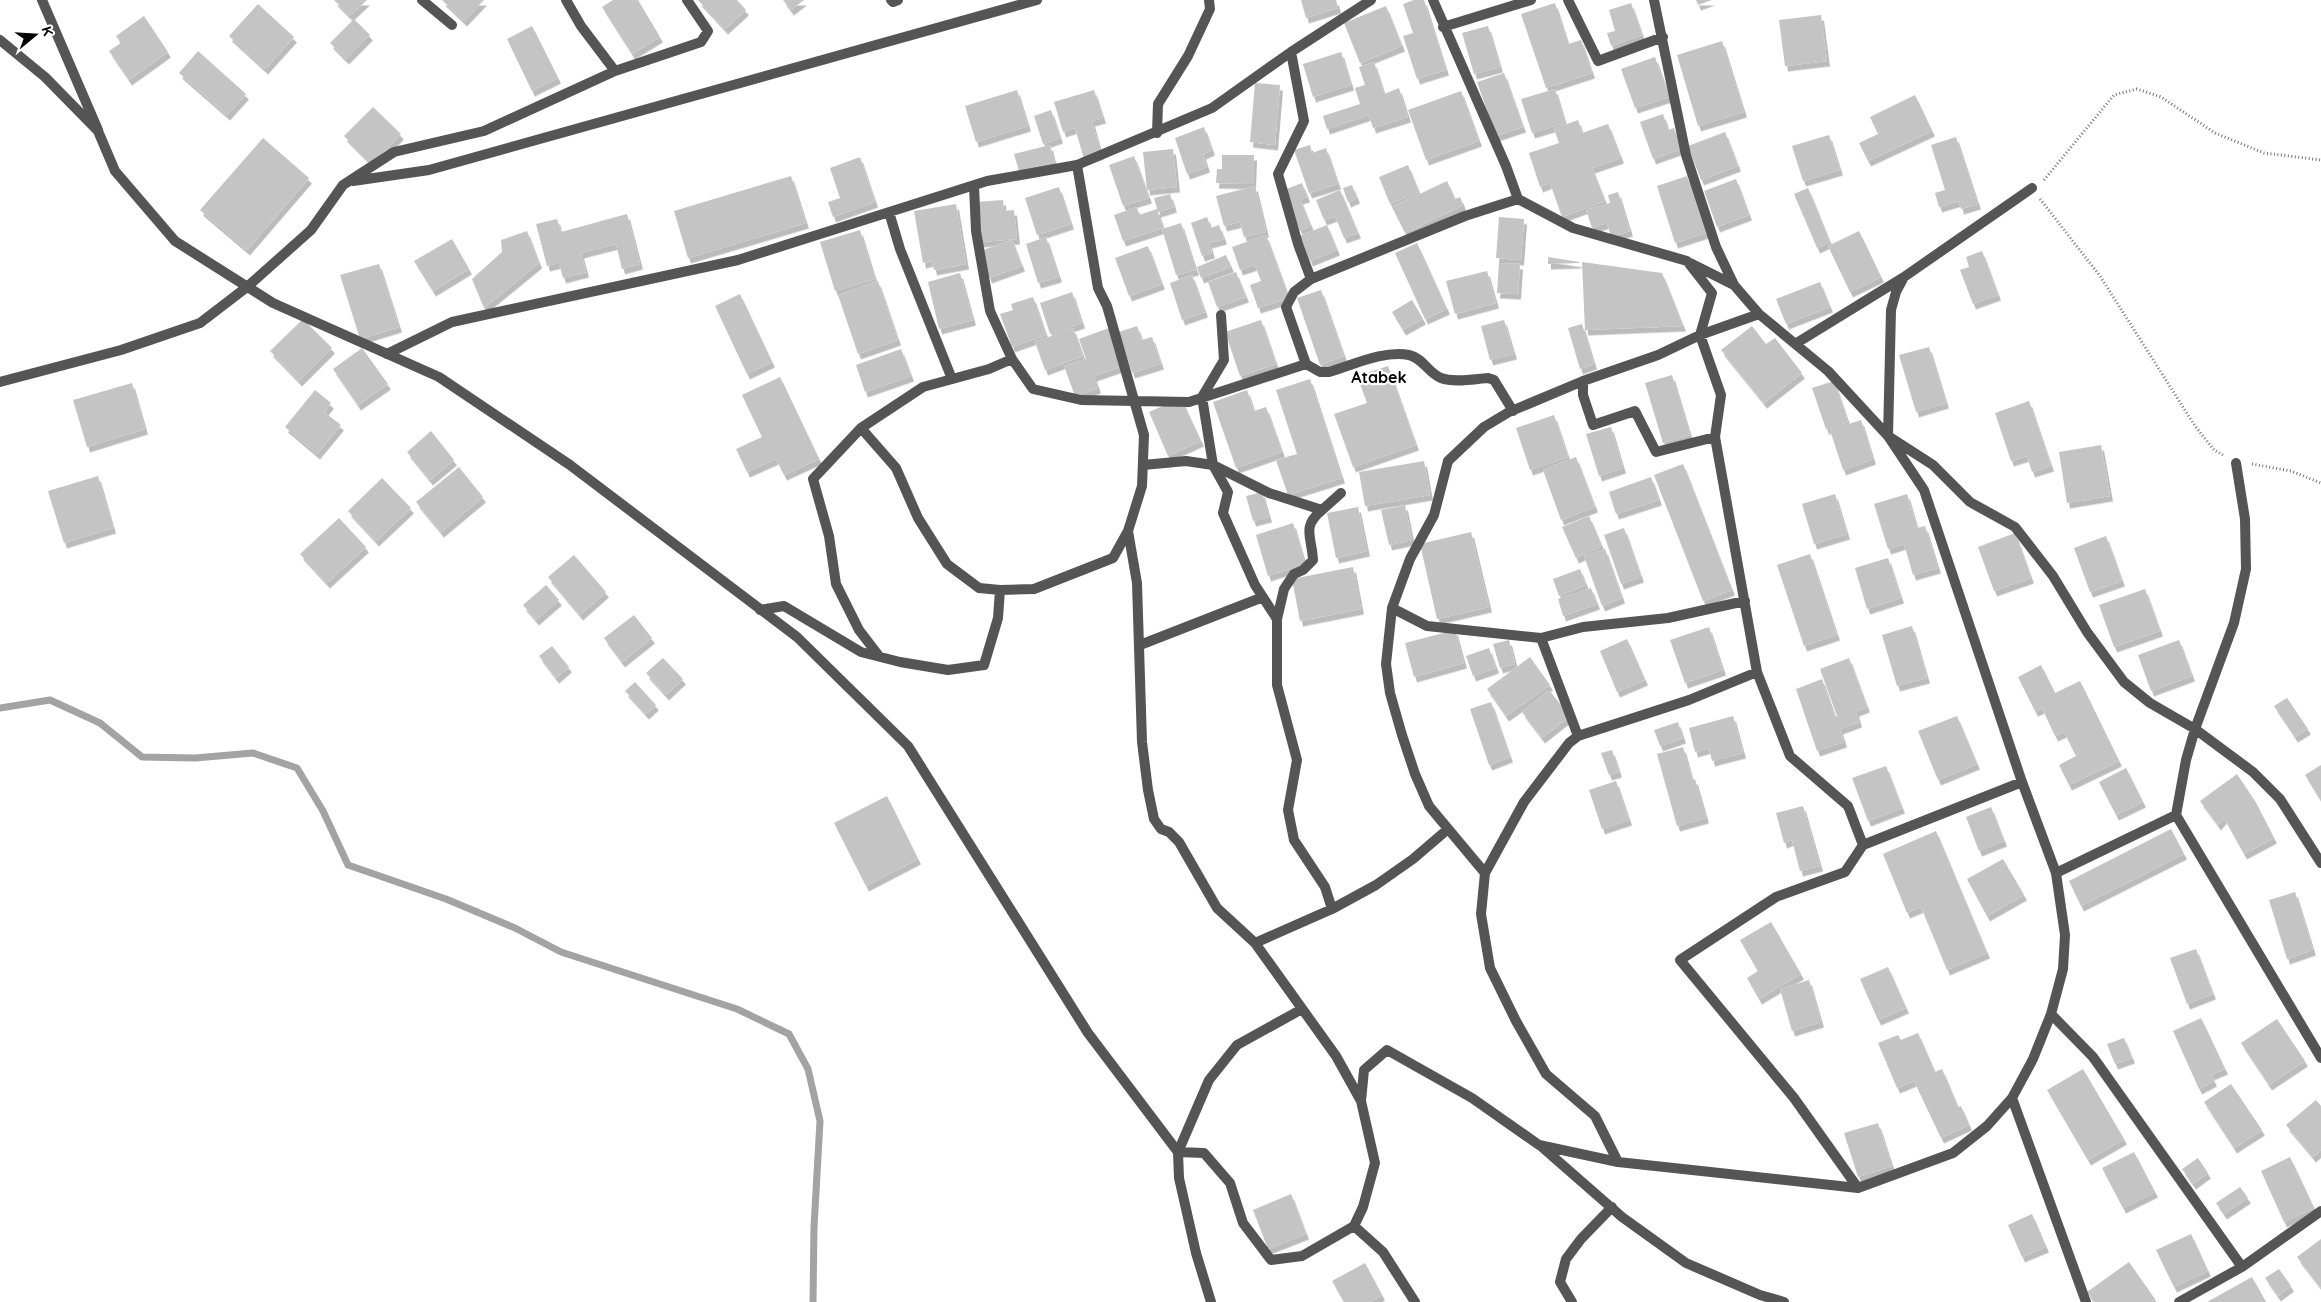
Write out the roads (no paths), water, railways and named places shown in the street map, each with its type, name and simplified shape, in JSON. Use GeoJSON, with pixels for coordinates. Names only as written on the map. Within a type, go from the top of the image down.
{"type":"FeatureCollection","features":[{"type":"Feature","properties":{"kind":"street"},"geometry":{"type":"LineString","coordinates":[[42,0],[115,171],[175,241],[273,303],[440,377],[570,465],[796,637],[908,746],[1088,1033],[1178,1152]]}},
{"type":"Feature","properties":{"kind":"street"},"geometry":{"type":"LineString","coordinates":[[422,0],[452,25]]}},
{"type":"Feature","properties":{"kind":"street"},"geometry":{"type":"LineString","coordinates":[[566,0],[581,26],[615,71]]}},
{"type":"Feature","properties":{"kind":"street"},"geometry":{"type":"LineString","coordinates":[[0,382],[121,350],[200,322],[247,287],[311,230],[343,185],[394,152],[484,131],[615,71],[701,42],[708,31],[687,0]]}},
{"type":"Feature","properties":{"kind":"street"},"geometry":{"type":"LineString","coordinates":[[891,0],[893,2],[898,0]]}},
{"type":"Feature","properties":{"kind":"street"},"geometry":{"type":"LineString","coordinates":[[348,182],[429,170],[1037,0]]}},
{"type":"Feature","properties":{"kind":"street"},"geometry":{"type":"LineString","coordinates":[[1156,133],[1158,104],[1188,56],[1210,9],[1209,0]]}},
{"type":"Feature","properties":{"kind":"street"},"geometry":{"type":"LineString","coordinates":[[387,354],[452,322],[738,260],[974,186],[1077,165],[1212,108],[1291,52],[1371,0]]}},
{"type":"Feature","properties":{"kind":"street"},"geometry":{"type":"LineString","coordinates":[[1433,0],[1443,27],[1506,166],[1518,199],[1573,228],[1687,261],[1734,285]]}},
{"type":"Feature","properties":{"kind":"street"},"geometry":{"type":"LineString","coordinates":[[1443,27],[1531,0]]}},
{"type":"Feature","properties":{"kind":"street"},"geometry":{"type":"LineString","coordinates":[[1568,0],[1598,61],[1663,37]]}},
{"type":"Feature","properties":{"kind":"street"},"geometry":{"type":"LineString","coordinates":[[1539,1145],[1618,1162],[1858,1188],[1953,1153],[1987,1126],[2012,1098],[2032,1059],[2051,1014],[2063,969],[2065,934],[2056,872],[2022,782],[1924,490],[1888,436],[1828,371],[1759,314],[1734,285],[1716,247],[1686,155],[1654,0]]}},
{"type":"Feature","properties":{"kind":"street"},"geometry":{"type":"LineString","coordinates":[[0,40],[45,77],[98,131]]}},
{"type":"Feature","properties":{"kind":"street"},"geometry":{"type":"LineString","coordinates":[[1291,52],[1304,121],[1278,174],[1298,244],[1311,279]]}},
{"type":"Feature","properties":{"kind":"street"},"geometry":{"type":"LineString","coordinates":[[861,428],[896,468],[918,518],[947,564],[979,588],[1000,590],[1034,589],[1113,558],[1128,531],[1142,486],[1144,435],[1107,306],[1098,288],[1077,165]]}},
{"type":"Feature","properties":{"kind":"street"},"geometry":{"type":"LineString","coordinates":[[974,186],[976,231],[990,311],[1012,359],[1033,389],[1081,400],[1189,402],[1306,364]]}},
{"type":"Feature","properties":{"kind":"street"},"geometry":{"type":"LineString","coordinates":[[1794,344],[1904,277],[2032,188]]}},
{"type":"Feature","properties":{"kind":"street"},"geometry":{"type":"LineString","coordinates":[[1513,411],[1494,380],[1442,378],[1431,372],[1421,360],[1410,355],[1389,356],[1330,372],[1320,372],[1306,364],[1286,307],[1294,292],[1311,279],[1465,216],[1518,199]]}},
{"type":"Feature","properties":{"kind":"street"},"geometry":{"type":"LineString","coordinates":[[889,212],[900,249],[952,379]]}},
{"type":"Feature","properties":{"kind":"street"},"geometry":{"type":"LineString","coordinates":[[1687,261],[1712,293],[1700,335],[1721,395],[1715,437],[1726,508],[1757,672],[1790,756],[1848,806],[1863,845]]}},
{"type":"Feature","properties":{"kind":"street"},"geometry":{"type":"LineString","coordinates":[[1888,436],[1891,310],[1896,292],[1904,277]]}},
{"type":"Feature","properties":{"kind":"street"},"geometry":{"type":"LineString","coordinates":[[1485,873],[1429,806],[1415,774],[1390,694],[1386,664],[1392,608],[1410,559],[1434,515],[1448,461],[1484,427],[1513,411],[1583,381],[1658,355],[1700,335],[1759,314]]}},
{"type":"Feature","properties":{"kind":"street"},"geometry":{"type":"LineString","coordinates":[[1221,315],[1224,360],[1202,397],[1212,465],[1228,492],[1223,513],[1255,584],[1277,619]]}},
{"type":"Feature","properties":{"kind":"street"},"geometry":{"type":"LineString","coordinates":[[879,656],[859,630],[836,584],[829,536],[813,479],[861,428],[923,388],[1012,359]]}},
{"type":"Feature","properties":{"kind":"street"},"geometry":{"type":"LineString","coordinates":[[1583,381],[1583,395],[1592,425],[1635,411],[1656,452],[1715,437]]}},
{"type":"Feature","properties":{"kind":"street"},"geometry":{"type":"LineString","coordinates":[[1888,436],[1933,465],[1970,502],[2015,527],[2053,576],[2087,632],[2124,682],[2150,703],[2195,729],[2253,772],[2280,799],[2321,863]]}},
{"type":"Feature","properties":{"kind":"street"},"geometry":{"type":"LineString","coordinates":[[1143,465],[1186,461],[1212,465],[1269,493],[1322,510]]}},
{"type":"Feature","properties":{"kind":"street"},"geometry":{"type":"LineString","coordinates":[[2236,463],[2245,519],[2246,569],[2234,623],[2195,729],[2186,760],[2176,815],[2321,1058]]}},
{"type":"Feature","properties":{"kind":"street"},"geometry":{"type":"LineString","coordinates":[[1332,909],[1325,887],[1294,840],[1288,810],[1296,760],[1277,685],[1277,619],[1284,589],[1294,574],[1303,570],[1313,560],[1308,532],[1313,518],[1340,493]]}},
{"type":"Feature","properties":{"kind":"street"},"geometry":{"type":"LineString","coordinates":[[1128,531],[1137,584],[1142,742],[1154,819],[1161,829],[1169,832],[1179,842],[1217,908],[1255,943],[1336,1056],[1362,1101]]}},
{"type":"Feature","properties":{"kind":"street"},"geometry":{"type":"LineString","coordinates":[[760,610],[784,606],[861,652],[948,670],[984,665],[998,618],[1000,590]]}},
{"type":"Feature","properties":{"kind":"street"},"geometry":{"type":"LineString","coordinates":[[1140,644],[1263,597]]}},
{"type":"Feature","properties":{"kind":"street"},"geometry":{"type":"LineString","coordinates":[[1392,608],[1427,626],[1541,638],[1583,627],[1668,618],[1745,601]]}},
{"type":"Feature","properties":{"kind":"street"},"geometry":{"type":"LineString","coordinates":[[1541,638],[1578,736]]}},
{"type":"Feature","properties":{"kind":"street"},"geometry":{"type":"LineString","coordinates":[[1618,1162],[1595,1116],[1546,1074],[1490,968],[1482,914],[1485,873],[1524,802],[1569,743],[1578,736],[1689,700],[1757,672]]}},
{"type":"Feature","properties":{"kind":"street"},"geometry":{"type":"LineString","coordinates":[[1858,1188],[1794,1098],[1680,960],[1776,897],[1845,872],[1863,845],[2022,782]]}},
{"type":"Feature","properties":{"kind":"street"},"geometry":{"type":"LineString","coordinates":[[2056,872],[2176,815]]}},
{"type":"Feature","properties":{"kind":"street"},"geometry":{"type":"LineString","coordinates":[[1255,943],[1332,909],[1376,885],[1413,859],[1448,829]]}},
{"type":"Feature","properties":{"kind":"street"},"geometry":{"type":"LineString","coordinates":[[1211,1302],[1194,1244],[1179,1178],[1178,1152],[1209,1080],[1237,1045],[1302,1009]]}},
{"type":"Feature","properties":{"kind":"street"},"geometry":{"type":"LineString","coordinates":[[2051,1014],[2093,1057],[2242,1267]]}},
{"type":"Feature","properties":{"kind":"street"},"geometry":{"type":"LineString","coordinates":[[1178,1152],[1204,1153],[1230,1183],[1243,1223],[1271,1260],[1302,1256],[1354,1226],[1363,1207],[1375,1164],[1362,1101],[1364,1070],[1387,1050],[1472,1098],[1539,1145],[1612,1207],[1686,1263],[1762,1298],[1784,1302]]}},
{"type":"Feature","properties":{"kind":"street"},"geometry":{"type":"LineString","coordinates":[[2012,1098],[2086,1302]]}},
{"type":"Feature","properties":{"kind":"street"},"geometry":{"type":"LineString","coordinates":[[1572,1302],[1560,1282],[1566,1259],[1581,1239],[1612,1207]]}},
{"type":"Feature","properties":{"kind":"street"},"geometry":{"type":"LineString","coordinates":[[2179,1302],[2242,1267],[2321,1211]]}},
{"type":"Feature","properties":{"kind":"street"},"geometry":{"type":"LineString","coordinates":[[1354,1226],[1383,1252],[1415,1302]]}},
{"type":"Feature","properties":{"kind":"waterway"},"geometry":{"type":"LineString","coordinates":[[0,708],[50,700],[100,723],[142,757],[195,758],[253,753],[297,768],[323,811],[348,865],[446,899],[515,928],[561,952],[737,1009],[789,1034],[808,1069],[820,1121],[814,1227],[813,1302]]}},
{"type":"Feature","properties":{"kind":"district","name":"Atabek"},"geometry":{"type":"Point","coordinates":[1379,377]}}]}
